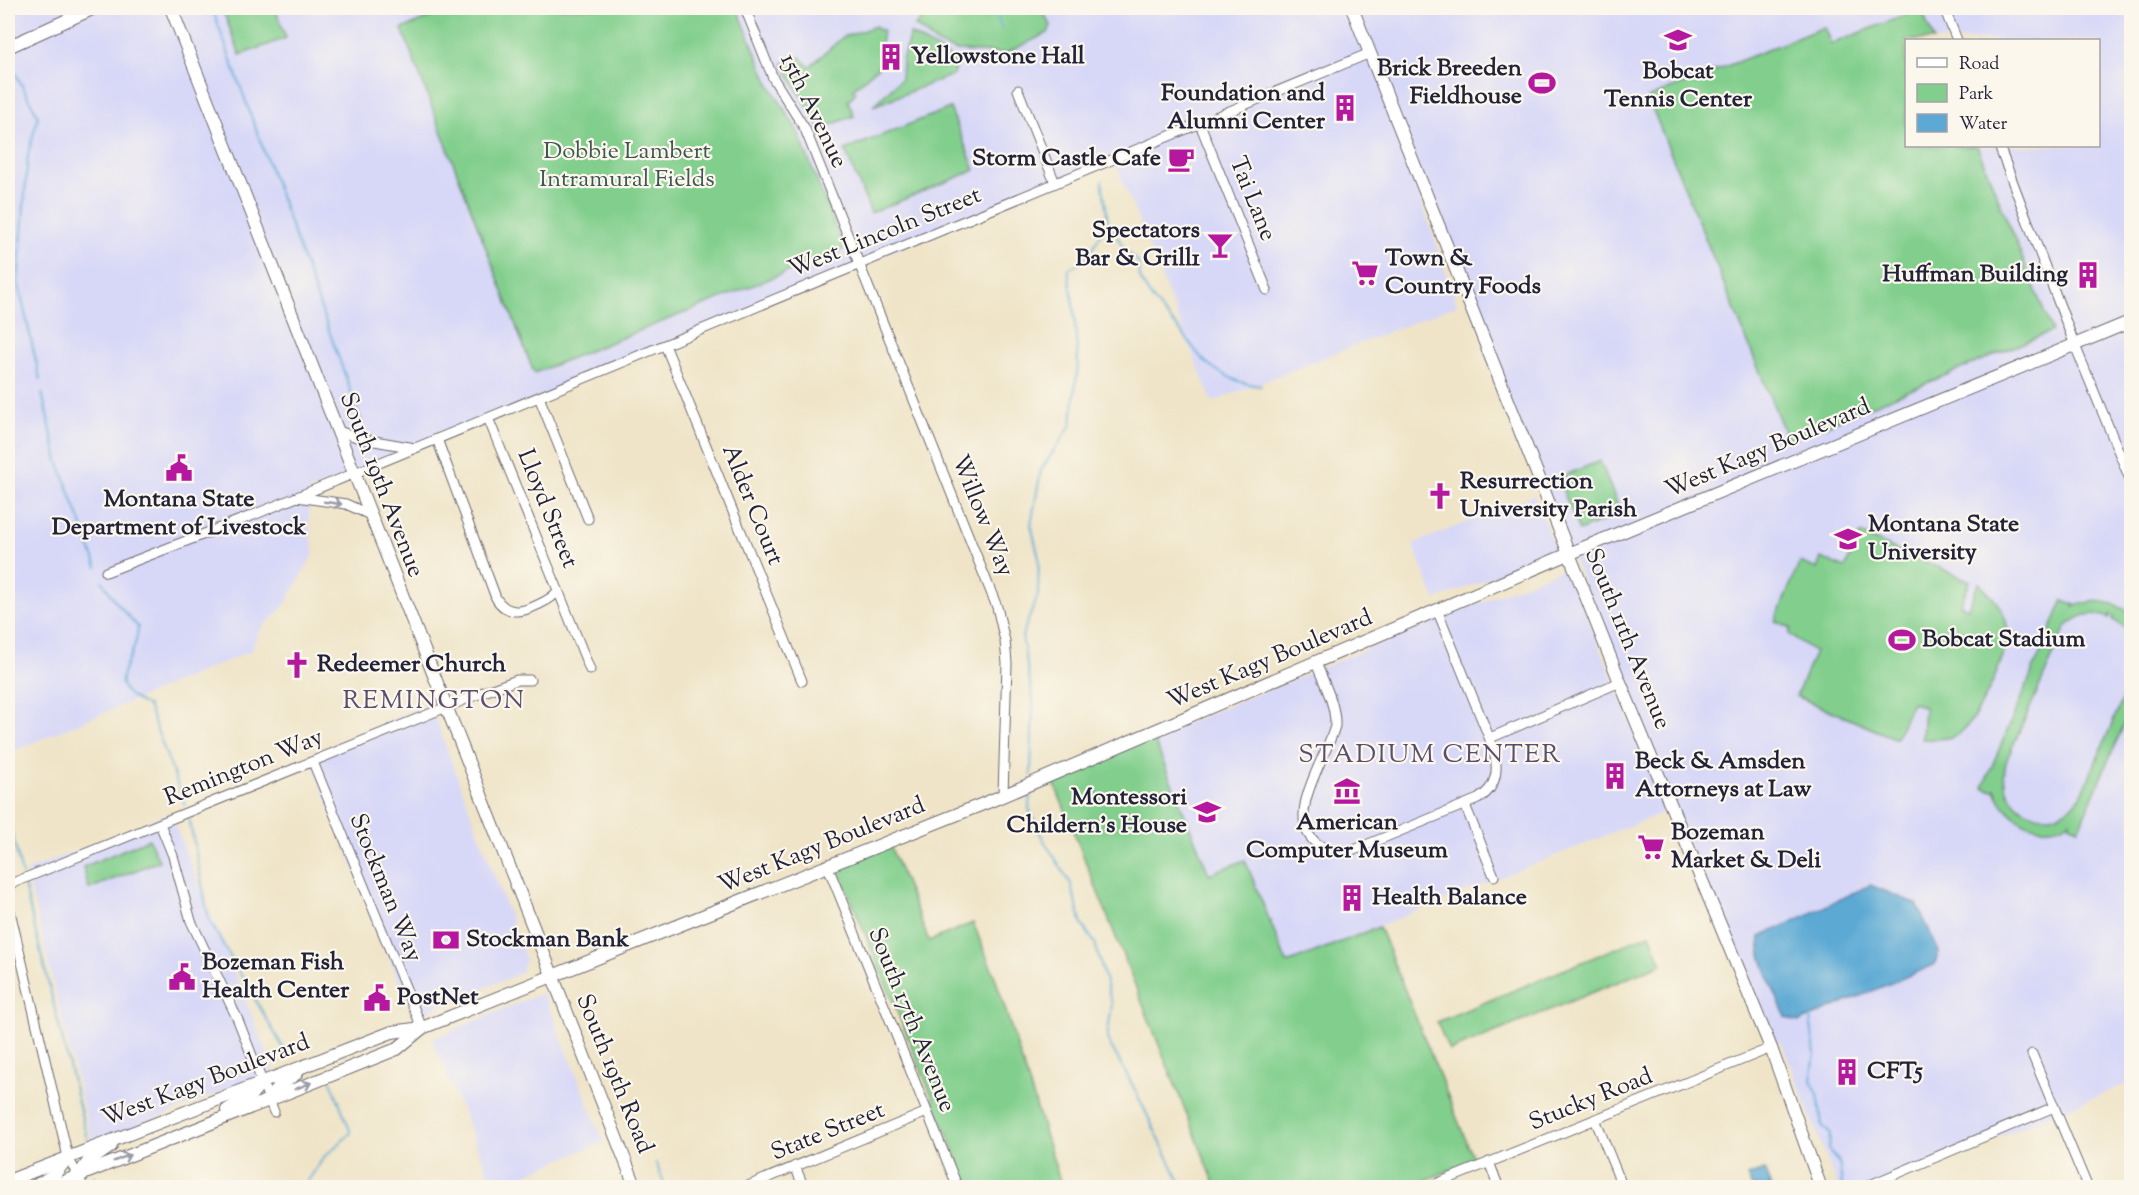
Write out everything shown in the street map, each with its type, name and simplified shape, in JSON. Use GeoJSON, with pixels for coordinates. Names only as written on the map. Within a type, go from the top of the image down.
{"type":"FeatureCollection","features":[{"type":"Feature","properties":{"kind":"main road"},"geometry":{"type":"LineString","coordinates":[[8,48],[94,8]]}},
{"type":"Feature","properties":{"kind":"main road","name":"South 19th Avenue"},"geometry":{"type":"LineString","coordinates":[[171,8],[552,977]]}},
{"type":"Feature","properties":{"kind":"main road","name":"South 11th Avenue"},"geometry":{"type":"LineString","coordinates":[[1352,8],[1571,553],[1620,682],[1770,1048],[1821,1188]]}},
{"type":"Feature","properties":{"kind":"main road","name":"West Kagy Boulevard"},"geometry":{"type":"LineString","coordinates":[[8,1181],[392,1032],[422,1028],[828,867],[1438,612],[1571,553],[2132,321]]}},
{"type":"Feature","properties":{"kind":"main road","name":"South 19th Road"},"geometry":{"type":"LineString","coordinates":[[552,977],[636,1188]]}},
{"type":"Feature","properties":{"kind":"main road","name":"West Kagy Boulevard"},"geometry":{"type":"LineString","coordinates":[[48,1188],[81,1181],[165,1141],[397,1049],[422,1028]]}},
{"type":"Feature","properties":{"kind":"main road"},"geometry":{"type":"LineString","coordinates":[[270,1100],[280,1085],[301,1070],[360,1044]]}},
{"type":"Feature","properties":{"kind":"main road"},"geometry":{"type":"LineString","coordinates":[[165,1141],[187,1127],[233,1108],[251,1095],[262,1081]]}},
{"type":"Feature","properties":{"kind":"main road"},"geometry":{"type":"LineString","coordinates":[[81,1181],[87,1162],[105,1149],[156,1128],[180,1113]]}},
{"type":"Feature","properties":{"kind":"main road"},"geometry":{"type":"LineString","coordinates":[[32,1188],[54,1175],[68,1157]]}},
{"type":"Feature","properties":{"kind":"street","name":"15th Avenue"},"geometry":{"type":"LineString","coordinates":[[745,8],[773,78],[806,129],[860,264]]}},
{"type":"Feature","properties":{"kind":"street"},"geometry":{"type":"LineString","coordinates":[[1944,8],[1957,39]]}},
{"type":"Feature","properties":{"kind":"street","name":"West Lincoln Street"},"geometry":{"type":"LineString","coordinates":[[106,572],[437,439],[1370,53]]}},
{"type":"Feature","properties":{"kind":"street"},"geometry":{"type":"LineString","coordinates":[[1018,90],[1056,183]]}},
{"type":"Feature","properties":{"kind":"street","name":"Tai Lane"},"geometry":{"type":"LineString","coordinates":[[1200,124],[1267,290]]}},
{"type":"Feature","properties":{"kind":"street"},"geometry":{"type":"LineString","coordinates":[[1999,147],[2074,344],[2132,484]]}},
{"type":"Feature","properties":{"kind":"street","name":"Willow Way"},"geometry":{"type":"LineString","coordinates":[[860,264],[1002,625],[1006,663],[1003,795]]}},
{"type":"Feature","properties":{"kind":"street","name":"Alder Court"},"geometry":{"type":"LineString","coordinates":[[665,345],[802,681]]}},
{"type":"Feature","properties":{"kind":"street"},"geometry":{"type":"LineString","coordinates":[[539,397],[588,519]]}},
{"type":"Feature","properties":{"kind":"street","name":"Lloyd Street"},"geometry":{"type":"LineString","coordinates":[[437,439],[500,604],[515,611],[522,610],[552,597],[558,590],[488,418]]}},
{"type":"Feature","properties":{"kind":"street"},"geometry":{"type":"LineString","coordinates":[[338,431],[363,439],[415,448]]}},
{"type":"Feature","properties":{"kind":"street","name":"West Lincoln Street"},"geometry":{"type":"LineString","coordinates":[[294,497],[346,504],[369,515]]}},
{"type":"Feature","properties":{"kind":"street"},"geometry":{"type":"LineString","coordinates":[[558,590],[590,670]]}},
{"type":"Feature","properties":{"kind":"street"},"geometry":{"type":"LineString","coordinates":[[1316,663],[1336,716],[1332,736],[1305,802],[1304,821],[1311,838],[1335,852],[1354,850],[1484,796],[1495,779],[1497,763],[1490,738],[1438,612]]}},
{"type":"Feature","properties":{"kind":"street","name":"Remington Way"},"geometry":{"type":"LineString","coordinates":[[8,885],[446,707],[517,680],[530,680]]}},
{"type":"Feature","properties":{"kind":"street"},"geometry":{"type":"LineString","coordinates":[[1490,738],[1620,682]]}},
{"type":"Feature","properties":{"kind":"street","name":"Stockman Way"},"geometry":{"type":"LineString","coordinates":[[313,762],[422,1028]]}},
{"type":"Feature","properties":{"kind":"street"},"geometry":{"type":"LineString","coordinates":[[1465,805],[1494,876]]}},
{"type":"Feature","properties":{"kind":"street"},"geometry":{"type":"LineString","coordinates":[[160,824],[175,864],[191,921],[238,1020],[274,1112]]}},
{"type":"Feature","properties":{"kind":"street","name":"South 17th Avenue"},"geometry":{"type":"LineString","coordinates":[[828,867],[958,1188]]}},
{"type":"Feature","properties":{"kind":"street"},"geometry":{"type":"LineString","coordinates":[[8,903],[68,1157],[81,1181]]}},
{"type":"Feature","properties":{"kind":"street","name":"Stucky Road"},"geometry":{"type":"LineString","coordinates":[[1426,1188],[1770,1048]]}},
{"type":"Feature","properties":{"kind":"street"},"geometry":{"type":"LineString","coordinates":[[2032,1054],[2088,1188]]}},
{"type":"Feature","properties":{"kind":"street"},"geometry":{"type":"LineString","coordinates":[[1863,1188],[2054,1107]]}},
{"type":"Feature","properties":{"kind":"street","name":"State Street"},"geometry":{"type":"LineString","coordinates":[[742,1188],[927,1112]]}},
{"type":"Feature","properties":{"kind":"street"},"geometry":{"type":"LineString","coordinates":[[1596,1119],[1623,1188]]}},
{"type":"Feature","properties":{"kind":"street"},"geometry":{"type":"LineString","coordinates":[[1489,1162],[1499,1188]]}},
{"type":"Feature","properties":{"kind":"street"},"geometry":{"type":"LineString","coordinates":[[795,1166],[804,1188]]}},
{"type":"Feature","properties":{"kind":"shaded area","name":"Montana State University"},"geometry":{"type":"Polygon","coordinates":[[[8,8],[2131,8],[2131,1082],[1879,1187],[1838,1187],[1781,1041],[1771,1048],[1376,71],[1457,305],[1212,402],[1114,160],[309,491],[309,524],[314,553],[285,605],[259,631],[251,651],[8,753],[8,8]]]}},
{"type":"Feature","properties":{"kind":"shaded area"},"geometry":{"type":"Polygon","coordinates":[[[1534,495],[1556,551],[1435,600],[1413,544],[1534,495]]]}},
{"type":"Feature","properties":{"kind":"shaded area","name":"STADIUM CENTER"},"geometry":{"type":"Polygon","coordinates":[[[1567,567],[1667,811],[1287,963],[1245,860],[1209,875],[1153,737],[1567,567]]]}},
{"type":"Feature","properties":{"kind":"shaded area"},"geometry":{"type":"Polygon","coordinates":[[[430,704],[526,960],[521,973],[413,1017],[309,755],[430,704]]]}},
{"type":"Feature","properties":{"kind":"shaded area"},"geometry":{"type":"Polygon","coordinates":[[[170,813],[274,1070],[93,1145],[26,871],[170,813]]]}},
{"type":"Feature","properties":{"kind":"shaded area"},"geometry":{"type":"Polygon","coordinates":[[[543,993],[604,1142],[494,1187],[432,1039],[543,993]]]}},
{"type":"Feature","properties":{"kind":"green space"},"geometry":{"type":"Polygon","coordinates":[[[222,8],[275,8],[286,38],[240,55],[222,8]]]}},
{"type":"Feature","properties":{"kind":"green space","name":"Dobbie Lambert Intramural Fields"},"geometry":{"type":"Polygon","coordinates":[[[454,8],[737,8],[768,82],[797,130],[844,249],[534,373],[402,29],[454,8]]]}},
{"type":"Feature","properties":{"kind":"green space"},"geometry":{"type":"Polygon","coordinates":[[[931,8],[1040,8],[1051,25],[1048,33],[1006,53],[957,51],[939,45],[915,26],[931,8]]]}},
{"type":"Feature","properties":{"kind":"green space"},"geometry":{"type":"Polygon","coordinates":[[[1921,9],[1934,39],[1905,39],[1905,147],[1977,147],[2052,331],[1788,441],[1648,98],[1824,27],[1831,44],[1921,9]]]}},
{"type":"Feature","properties":{"kind":"green space"},"geometry":{"type":"Polygon","coordinates":[[[876,26],[876,29],[883,30],[878,67],[853,89],[856,92],[848,101],[854,116],[820,129],[783,63],[800,57],[809,67],[843,37],[876,26]]]}},
{"type":"Feature","properties":{"kind":"green space"},"geometry":{"type":"Polygon","coordinates":[[[910,34],[952,58],[956,62],[953,75],[873,106],[901,79],[902,60],[910,34]]]}},
{"type":"Feature","properties":{"kind":"green space"},"geometry":{"type":"Polygon","coordinates":[[[950,108],[975,170],[871,213],[845,150],[950,108]]]}},
{"type":"Feature","properties":{"kind":"green space"},"geometry":{"type":"Polygon","coordinates":[[[1600,461],[1621,513],[1579,531],[1558,478],[1600,461]]]}},
{"type":"Feature","properties":{"kind":"green space","name":"Bobcat Stadium"},"geometry":{"type":"Polygon","coordinates":[[[1860,534],[1970,581],[1960,605],[1968,608],[1979,583],[2003,613],[2007,636],[1993,682],[1977,712],[1958,734],[1943,739],[1922,739],[1924,707],[1912,702],[1896,739],[1796,696],[1815,652],[1789,634],[1791,628],[1775,621],[1800,562],[1817,569],[1821,558],[1845,568],[1860,534]]]}},
{"type":"Feature","properties":{"kind":"green space"},"geometry":{"type":"Polygon","coordinates":[[[2063,600],[2074,604],[2073,607],[2088,602],[2103,602],[2118,606],[2131,614],[2131,631],[2113,620],[2114,616],[2110,615],[2109,618],[2086,615],[2066,627],[2007,759],[2004,777],[2008,792],[2017,805],[2029,813],[2043,816],[2058,814],[2072,806],[2083,792],[2131,679],[2131,708],[2079,828],[2069,824],[2070,821],[2048,828],[2036,827],[2015,817],[2000,800],[1995,789],[1993,791],[1983,787],[2063,600]]]}},
{"type":"Feature","properties":{"kind":"green space"},"geometry":{"type":"Polygon","coordinates":[[[1153,737],[1209,874],[1245,860],[1287,963],[1379,927],[1474,1160],[1409,1187],[1216,1187],[1052,778],[1153,737]]]}},
{"type":"Feature","properties":{"kind":"green space"},"geometry":{"type":"Polygon","coordinates":[[[149,839],[159,861],[89,889],[83,867],[149,839]]]}},
{"type":"Feature","properties":{"kind":"green space"},"geometry":{"type":"Polygon","coordinates":[[[890,845],[929,941],[973,923],[995,977],[1062,1187],[969,1187],[838,868],[890,845]]]}},
{"type":"Feature","properties":{"kind":"green space"},"geometry":{"type":"Polygon","coordinates":[[[1650,934],[1662,964],[1449,1051],[1437,1022],[1650,934]]]}},
{"type":"Feature","properties":{"kind":"water"},"geometry":{"type":"Polygon","coordinates":[[[1870,885],[1917,904],[1939,952],[1934,965],[1799,1022],[1786,1018],[1764,966],[1760,937],[1870,885]]]}},
{"type":"Feature","properties":{"kind":"water"},"geometry":{"type":"Polygon","coordinates":[[[1764,1170],[1771,1187],[1752,1187],[1747,1176],[1764,1170]]]}},
{"type":"Feature","properties":{"kind":"waterway"},"geometry":{"type":"LineString","coordinates":[[212,8],[362,422]]}},
{"type":"Feature","properties":{"kind":"waterway"},"geometry":{"type":"LineString","coordinates":[[1002,8],[998,18],[1002,29]]}},
{"type":"Feature","properties":{"kind":"waterway"},"geometry":{"type":"LineString","coordinates":[[10,63],[38,116],[28,155],[18,282],[40,379]]}},
{"type":"Feature","properties":{"kind":"waterway"},"geometry":{"type":"LineString","coordinates":[[1031,775],[1033,700],[1022,636],[1038,595],[1039,558],[1031,525],[1041,470],[1071,425],[1078,365],[1068,269],[1086,260],[1108,221],[1102,181]]}},
{"type":"Feature","properties":{"kind":"waterway"},"geometry":{"type":"LineString","coordinates":[[1108,221],[1125,250],[1139,263],[1139,272],[1147,291],[1201,357],[1226,376],[1239,382],[1261,386]]}},
{"type":"Feature","properties":{"kind":"waterway"},"geometry":{"type":"LineString","coordinates":[[42,393],[58,461],[97,567]]}},
{"type":"Feature","properties":{"kind":"waterway"},"geometry":{"type":"LineString","coordinates":[[102,581],[116,602],[138,627],[136,641],[123,672],[124,689],[133,698],[148,706],[185,805]]}},
{"type":"Feature","properties":{"kind":"waterway"},"geometry":{"type":"LineString","coordinates":[[1030,792],[1029,809],[1043,839],[1071,884],[1082,925],[1095,943],[1112,1004],[1107,1039],[1133,1086],[1183,1188]]}},
{"type":"Feature","properties":{"kind":"waterway"},"geometry":{"type":"LineString","coordinates":[[8,816],[22,875]]}},
{"type":"Feature","properties":{"kind":"waterway"},"geometry":{"type":"LineString","coordinates":[[189,818],[209,920],[288,1056]]}},
{"type":"Feature","properties":{"kind":"waterway"},"geometry":{"type":"LineString","coordinates":[[23,881],[89,1146]]}},
{"type":"Feature","properties":{"kind":"waterway"},"geometry":{"type":"LineString","coordinates":[[1810,1017],[1815,1054],[1811,1080],[1818,1094],[1822,1125],[1830,1134],[1829,1150],[1839,1162],[1842,1184]]}},
{"type":"Feature","properties":{"kind":"waterway"},"geometry":{"type":"LineString","coordinates":[[303,1188],[324,1157],[351,1133],[331,1081]]}},
{"type":"Feature","properties":{"kind":"waterway"},"geometry":{"type":"LineString","coordinates":[[656,1163],[666,1188]]}},
{"type":"Feature","properties":{"kind":"waterway"},"geometry":{"type":"LineString","coordinates":[[94,1176],[97,1188]]}},
{"type":"Feature","properties":{"kind":"place","name":"Bobcat Tennis Center"},"geometry":{"type":"Point","coordinates":[1678,40]}},
{"type":"Feature","properties":{"kind":"place","name":"Yellowstone Hall"},"geometry":{"type":"Point","coordinates":[891,57]}},
{"type":"Feature","properties":{"kind":"place","name":"Brick Breeden Fieldhouse"},"geometry":{"type":"Point","coordinates":[1542,83]}},
{"type":"Feature","properties":{"kind":"place","name":"Foundation and Alumni Center"},"geometry":{"type":"Point","coordinates":[1345,108]}},
{"type":"Feature","properties":{"kind":"place","name":"Storm Castle Cafe"},"geometry":{"type":"Point","coordinates":[1181,159]}},
{"type":"Feature","properties":{"kind":"place","name":"Spectators Bar & Grill1"},"geometry":{"type":"Point","coordinates":[1220,245]}},
{"type":"Feature","properties":{"kind":"place","name":"Town & Country Foods"},"geometry":{"type":"Point","coordinates":[1365,273]}},
{"type":"Feature","properties":{"kind":"place","name":"Huffman Building"},"geometry":{"type":"Point","coordinates":[2088,275]}},
{"type":"Feature","properties":{"kind":"place","name":"Montana State Department of Livestock"},"geometry":{"type":"Point","coordinates":[179,468]}},
{"type":"Feature","properties":{"kind":"place","name":"Resurrection University Parish"},"geometry":{"type":"Point","coordinates":[1440,496]}},
{"type":"Feature","properties":{"kind":"place","name":"Montana State University"},"geometry":{"type":"Point","coordinates":[1848,539]}},
{"type":"Feature","properties":{"kind":"place","name":"Bobcat Stadium"},"geometry":{"type":"Point","coordinates":[1902,640]}},
{"type":"Feature","properties":{"kind":"place","name":"Redeemer Church"},"geometry":{"type":"Point","coordinates":[297,665]}},
{"type":"Feature","properties":{"kind":"place","name":"Beck & Amsden Attorneys at Law"},"geometry":{"type":"Point","coordinates":[1615,776]}},
{"type":"Feature","properties":{"kind":"place","name":"American Computer Museum"},"geometry":{"type":"Point","coordinates":[1347,791]}},
{"type":"Feature","properties":{"kind":"place","name":"Montessori Childern's House"},"geometry":{"type":"Point","coordinates":[1207,812]}},
{"type":"Feature","properties":{"kind":"place","name":"Bozeman Market & Deli"},"geometry":{"type":"Point","coordinates":[1651,847]}},
{"type":"Feature","properties":{"kind":"place","name":"Health Balance"},"geometry":{"type":"Point","coordinates":[1352,898]}},
{"type":"Feature","properties":{"kind":"place","name":"Stockman Bank"},"geometry":{"type":"Point","coordinates":[446,940]}},
{"type":"Feature","properties":{"kind":"place","name":"Bozeman Fish Health Center"},"geometry":{"type":"Point","coordinates":[182,977]}},
{"type":"Feature","properties":{"kind":"place","name":"PostNet"},"geometry":{"type":"Point","coordinates":[377,998]}},
{"type":"Feature","properties":{"kind":"place","name":"CFT5"},"geometry":{"type":"Point","coordinates":[1847,1072]}},
{"type":"Feature","properties":{"kind":"district","name":"REMINGTON"},"geometry":{"type":"Point","coordinates":[434,701]}},
{"type":"Feature","properties":{"kind":"district","name":"STADIUM CENTER"},"geometry":{"type":"Point","coordinates":[1430,755]}}]}
